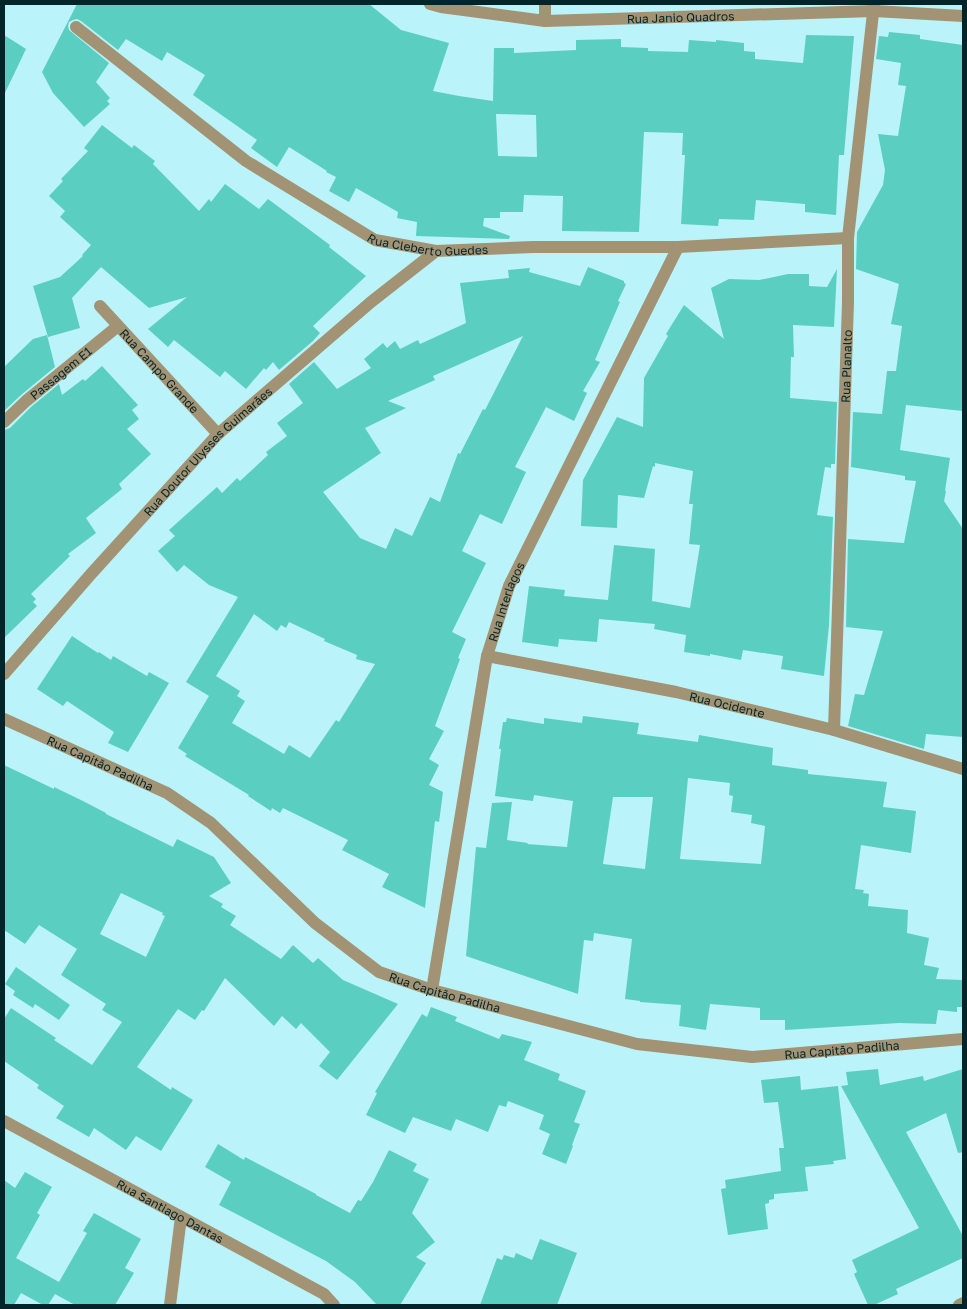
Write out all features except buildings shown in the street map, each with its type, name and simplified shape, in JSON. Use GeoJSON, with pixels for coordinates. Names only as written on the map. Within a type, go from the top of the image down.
{"type":"FeatureCollection","features":[{"type":"Feature","properties":{"kind":"street","name":"Rua Janio Quadros"},"geometry":{"type":"LineString","coordinates":[[430,4],[545,21],[874,7],[963,16]]}},
{"type":"Feature","properties":{"kind":"street"},"geometry":{"type":"LineString","coordinates":[[545,4],[545,21]]}},
{"type":"Feature","properties":{"kind":"street","name":"Rua Planalto"},"geometry":{"type":"LineString","coordinates":[[834,730],[848,302],[848,238],[874,7]]}},
{"type":"Feature","properties":{"kind":"street","name":"Rua Cleberto Guedes"},"geometry":{"type":"LineString","coordinates":[[76,27],[246,161],[375,240],[436,250],[533,247],[678,247],[848,238]]}},
{"type":"Feature","properties":{"kind":"street","name":"Rua Interlagos"},"geometry":{"type":"LineString","coordinates":[[432,990],[487,656],[509,586],[678,247]]}},
{"type":"Feature","properties":{"kind":"street","name":"Rua Doutor Ulysses Guimarães"},"geometry":{"type":"LineString","coordinates":[[4,674],[91,574],[218,434],[371,302],[436,250]]}},
{"type":"Feature","properties":{"kind":"street","name":"Rua Campo Grande"},"geometry":{"type":"LineString","coordinates":[[100,306],[218,434]]}},
{"type":"Feature","properties":{"kind":"street","name":"Passagem E1"},"geometry":{"type":"LineString","coordinates":[[4,422],[26,401],[118,326]]}},
{"type":"Feature","properties":{"kind":"street","name":"Rua Ocidente"},"geometry":{"type":"LineString","coordinates":[[487,656],[676,692],[834,730],[963,769]]}},
{"type":"Feature","properties":{"kind":"street","name":"Rua Capitão Padilha"},"geometry":{"type":"LineString","coordinates":[[4,719],[167,794],[211,823],[315,923],[379,972],[432,990],[637,1044],[752,1057],[963,1039]]}},
{"type":"Feature","properties":{"kind":"street","name":"Rua Santiago Dantas"},"geometry":{"type":"LineString","coordinates":[[4,1121],[324,1294],[334,1305]]}},
{"type":"Feature","properties":{"kind":"street"},"geometry":{"type":"LineString","coordinates":[[170,1305],[181,1217]]}},
{"type":"Feature","properties":{"kind":"street"},"geometry":{"type":"LineString","coordinates":[[959,1305],[963,1303]]}}]}
